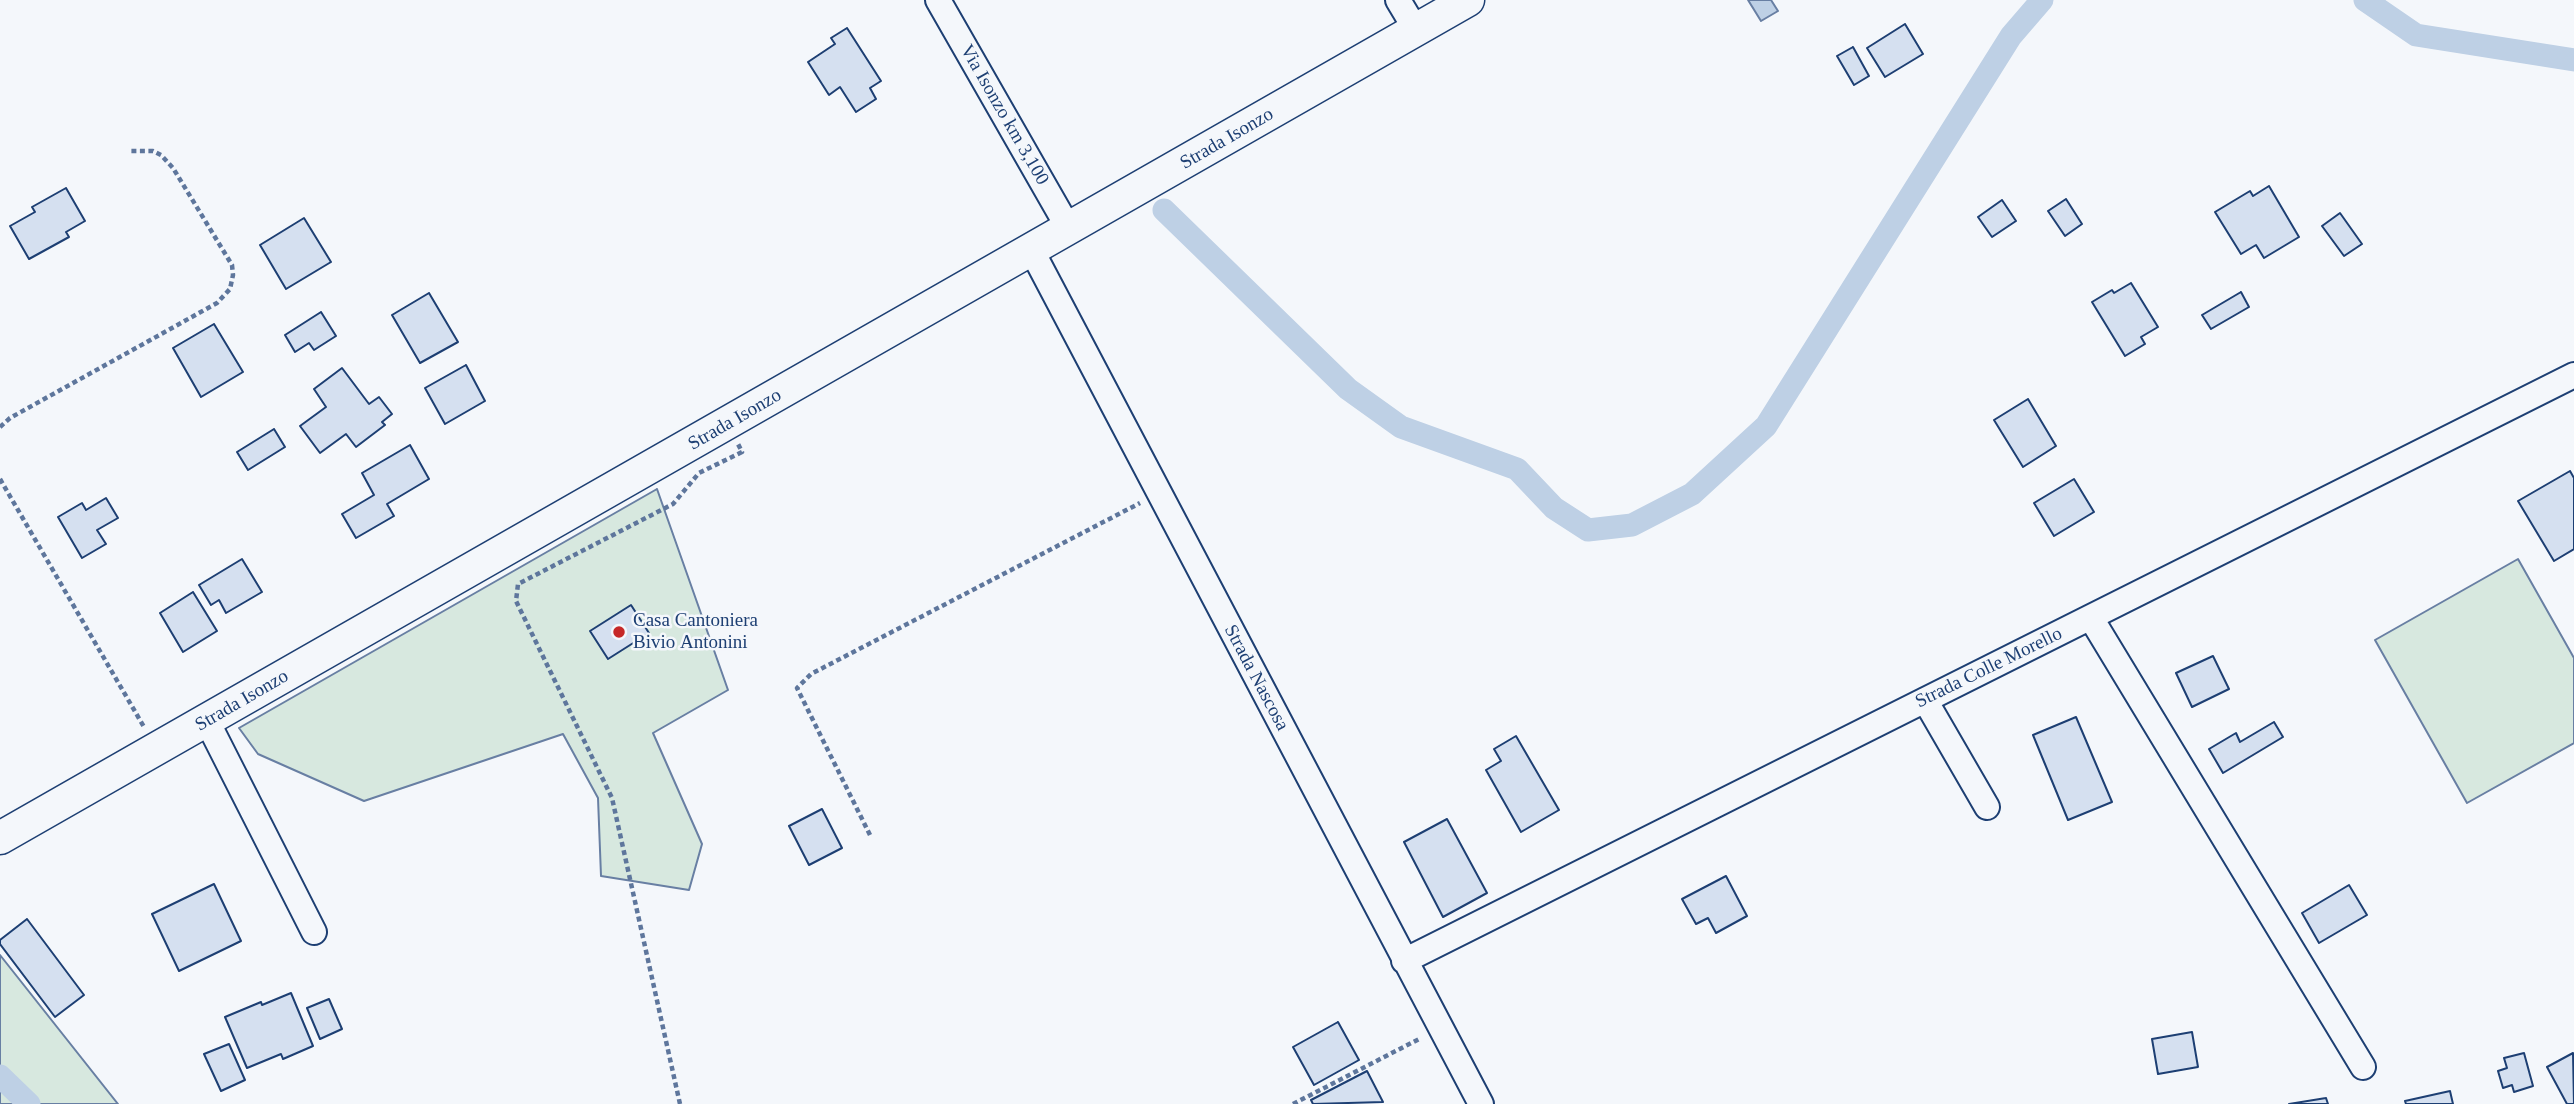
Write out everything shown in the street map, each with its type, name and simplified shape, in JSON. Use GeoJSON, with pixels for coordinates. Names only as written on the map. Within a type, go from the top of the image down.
{"type":"FeatureCollection","features":[{"type":"Feature","properties":{"kind":"main road","name":"Strada Isonzo"},"geometry":{"type":"LineString","coordinates":[[0,838],[1468,0]]}},
{"type":"Feature","properties":{"kind":"street","name":"Via Isonzo km 3,100"},"geometry":{"type":"LineString","coordinates":[[938,0],[1069,229]]}},
{"type":"Feature","properties":{"kind":"street"},"geometry":{"type":"LineString","coordinates":[[1398,0],[1416,30]]}},
{"type":"Feature","properties":{"kind":"street","name":"Strada Nascosa"},"geometry":{"type":"LineString","coordinates":[[1032,251],[1481,1104]]}},
{"type":"Feature","properties":{"kind":"street","name":"Strada Colle Morello"},"geometry":{"type":"LineString","coordinates":[[1404,961],[2574,376]]}},
{"type":"Feature","properties":{"kind":"street"},"geometry":{"type":"LineString","coordinates":[[2091,618],[2362,1067]]}},
{"type":"Feature","properties":{"kind":"street"},"geometry":{"type":"LineString","coordinates":[[1925,700],[1987,807]]}},
{"type":"Feature","properties":{"kind":"street"},"geometry":{"type":"LineString","coordinates":[[207,721],[314,932]]}},
{"type":"Feature","properties":{"kind":"path"},"geometry":{"type":"LineString","coordinates":[[0,427],[10,418],[216,303],[230,289],[232,265],[173,168],[162,155],[153,151],[131,151]]}},
{"type":"Feature","properties":{"kind":"path"},"geometry":{"type":"LineString","coordinates":[[680,1104],[612,798],[516,601],[518,584],[673,504],[699,473],[742,452],[727,425]]}},
{"type":"Feature","properties":{"kind":"path"},"geometry":{"type":"LineString","coordinates":[[0,479],[157,749]]}},
{"type":"Feature","properties":{"kind":"path"},"geometry":{"type":"LineString","coordinates":[[870,835],[797,688],[811,674],[1159,492]]}},
{"type":"Feature","properties":{"kind":"path"},"geometry":{"type":"LineString","coordinates":[[1293,1104],[1441,1028]]}},
{"type":"Feature","properties":{"kind":"shaded area"},"geometry":{"type":"Polygon","coordinates":[[[657,489],[728,690],[653,733],[702,844],[689,890],[601,876],[598,798],[563,734],[364,801],[258,754],[239,728],[657,489]]]}},
{"type":"Feature","properties":{"kind":"shaded area"},"geometry":{"type":"Polygon","coordinates":[[[2518,559],[2574,658],[2574,743],[2467,803],[2375,640],[2518,559]]]}},
{"type":"Feature","properties":{"kind":"shaded area"},"geometry":{"type":"Polygon","coordinates":[[[0,955],[118,1104],[0,1104],[0,955]]]}},
{"type":"Feature","properties":{"kind":"water"},"geometry":{"type":"Polygon","coordinates":[[[1748,0],[1771,0],[1778,11],[1761,21],[1748,0]]]}},
{"type":"Feature","properties":{"kind":"building"},"geometry":{"type":"Polygon","coordinates":[[[1905,24],[1923,54],[1885,77],[1867,48],[1905,24]]]}},
{"type":"Feature","properties":{"kind":"building"},"geometry":{"type":"Polygon","coordinates":[[[847,28],[881,81],[870,88],[876,99],[856,112],[840,87],[829,95],[808,62],[835,44],[831,38],[847,28]]]}},
{"type":"Feature","properties":{"kind":"building"},"geometry":{"type":"Polygon","coordinates":[[[1853,47],[1869,76],[1854,85],[1837,56],[1853,47]]]}},
{"type":"Feature","properties":{"kind":"building"},"geometry":{"type":"Polygon","coordinates":[[[2269,186],[2299,237],[2264,258],[2256,245],[2241,254],[2215,212],[2250,191],[2253,196],[2269,186]]]}},
{"type":"Feature","properties":{"kind":"building"},"geometry":{"type":"Polygon","coordinates":[[[66,188],[85,221],[66,232],[69,237],[29,259],[10,226],[35,212],[32,207],[66,188]]]}},
{"type":"Feature","properties":{"kind":"building"},"geometry":{"type":"Polygon","coordinates":[[[2066,199],[2082,224],[2065,236],[2048,211],[2066,199]]]}},
{"type":"Feature","properties":{"kind":"building"},"geometry":{"type":"Polygon","coordinates":[[[2002,200],[2016,221],[1992,237],[1978,217],[2002,200]]]}},
{"type":"Feature","properties":{"kind":"building"},"geometry":{"type":"Polygon","coordinates":[[[2340,213],[2362,244],[2344,256],[2322,226],[2340,213]]]}},
{"type":"Feature","properties":{"kind":"building"},"geometry":{"type":"Polygon","coordinates":[[[304,218],[331,262],[286,289],[260,245],[304,218]]]}},
{"type":"Feature","properties":{"kind":"building"},"geometry":{"type":"Polygon","coordinates":[[[2131,283],[2158,327],[2141,337],[2145,344],[2125,356],[2092,302],[2131,283]]]}},
{"type":"Feature","properties":{"kind":"building"},"geometry":{"type":"Polygon","coordinates":[[[2241,292],[2249,307],[2211,329],[2202,315],[2241,292]]]}},
{"type":"Feature","properties":{"kind":"building"},"geometry":{"type":"Polygon","coordinates":[[[429,293],[458,342],[420,363],[392,315],[429,293]]]}},
{"type":"Feature","properties":{"kind":"building"},"geometry":{"type":"Polygon","coordinates":[[[321,312],[336,336],[314,350],[309,343],[295,352],[285,335],[321,312]]]}},
{"type":"Feature","properties":{"kind":"building"},"geometry":{"type":"Polygon","coordinates":[[[214,324],[243,372],[201,397],[173,348],[214,324]]]}},
{"type":"Feature","properties":{"kind":"building"},"geometry":{"type":"Polygon","coordinates":[[[466,365],[485,401],[445,424],[425,388],[466,365]]]}},
{"type":"Feature","properties":{"kind":"building"},"geometry":{"type":"Polygon","coordinates":[[[342,368],[369,404],[379,397],[392,414],[382,422],[385,425],[356,447],[346,434],[320,453],[300,426],[326,407],[314,389],[342,368]]]}},
{"type":"Feature","properties":{"kind":"building"},"geometry":{"type":"Polygon","coordinates":[[[2028,399],[2056,446],[2023,467],[1994,420],[2028,399]]]}},
{"type":"Feature","properties":{"kind":"building"},"geometry":{"type":"Polygon","coordinates":[[[274,429],[285,447],[248,470],[237,452],[274,429]]]}},
{"type":"Feature","properties":{"kind":"building"},"geometry":{"type":"Polygon","coordinates":[[[410,445],[429,479],[387,504],[394,516],[356,538],[342,514],[374,495],[362,473],[410,445]]]}},
{"type":"Feature","properties":{"kind":"building"},"geometry":{"type":"Polygon","coordinates":[[[2570,471],[2574,478],[2574,549],[2554,561],[2518,501],[2570,471]]]}},
{"type":"Feature","properties":{"kind":"building"},"geometry":{"type":"Polygon","coordinates":[[[2074,479],[2094,512],[2054,536],[2034,503],[2074,479]]]}},
{"type":"Feature","properties":{"kind":"building"},"geometry":{"type":"Polygon","coordinates":[[[106,498],[118,518],[97,530],[106,544],[82,558],[58,517],[82,503],[86,510],[106,498]]]}},
{"type":"Feature","properties":{"kind":"building"},"geometry":{"type":"Polygon","coordinates":[[[242,559],[262,592],[226,613],[219,600],[211,605],[199,585],[242,559]]]}},
{"type":"Feature","properties":{"kind":"building"},"geometry":{"type":"Polygon","coordinates":[[[193,592],[217,631],[183,652],[160,613],[193,592]]]}},
{"type":"Feature","properties":{"kind":"building","name":"Casa Cantoniera Bivio Antonini"},"geometry":{"type":"Polygon","coordinates":[[[631,605],[649,633],[608,659],[590,631],[631,605]]]}},
{"type":"Feature","properties":{"kind":"building"},"geometry":{"type":"Polygon","coordinates":[[[2213,656],[2229,689],[2192,707],[2176,673],[2213,656]]]}},
{"type":"Feature","properties":{"kind":"building"},"geometry":{"type":"Polygon","coordinates":[[[2076,717],[2112,802],[2068,820],[2033,735],[2076,717]]]}},
{"type":"Feature","properties":{"kind":"building"},"geometry":{"type":"Polygon","coordinates":[[[2274,722],[2283,737],[2223,773],[2209,749],[2236,733],[2240,742],[2274,722]]]}},
{"type":"Feature","properties":{"kind":"building"},"geometry":{"type":"Polygon","coordinates":[[[1516,736],[1559,810],[1521,832],[1486,770],[1501,761],[1494,749],[1516,736]]]}},
{"type":"Feature","properties":{"kind":"building"},"geometry":{"type":"Polygon","coordinates":[[[822,809],[842,848],[809,865],[789,826],[822,809]]]}},
{"type":"Feature","properties":{"kind":"building"},"geometry":{"type":"Polygon","coordinates":[[[1447,819],[1487,893],[1443,917],[1404,842],[1447,819]]]}},
{"type":"Feature","properties":{"kind":"building"},"geometry":{"type":"Polygon","coordinates":[[[1726,876],[1747,916],[1716,933],[1708,918],[1696,924],[1682,899],[1726,876]]]}},
{"type":"Feature","properties":{"kind":"building"},"geometry":{"type":"Polygon","coordinates":[[[214,884],[241,941],[179,971],[152,914],[214,884]]]}},
{"type":"Feature","properties":{"kind":"building"},"geometry":{"type":"Polygon","coordinates":[[[2349,885],[2367,915],[2319,943],[2302,913],[2349,885]]]}},
{"type":"Feature","properties":{"kind":"building"},"geometry":{"type":"Polygon","coordinates":[[[27,919],[84,995],[55,1017],[0,944],[0,940],[27,919]]]}},
{"type":"Feature","properties":{"kind":"building"},"geometry":{"type":"Polygon","coordinates":[[[291,993],[313,1046],[283,1059],[281,1054],[247,1068],[225,1017],[291,993]]]}},
{"type":"Feature","properties":{"kind":"building"},"geometry":{"type":"Polygon","coordinates":[[[329,999],[342,1029],[320,1039],[307,1008],[329,999]]]}},
{"type":"Feature","properties":{"kind":"building"},"geometry":{"type":"Polygon","coordinates":[[[1338,1022],[1359,1060],[1314,1085],[1293,1047],[1338,1022]]]}},
{"type":"Feature","properties":{"kind":"building"},"geometry":{"type":"Polygon","coordinates":[[[2192,1032],[2198,1067],[2158,1074],[2152,1039],[2192,1032]]]}},
{"type":"Feature","properties":{"kind":"building"},"geometry":{"type":"Polygon","coordinates":[[[229,1044],[245,1080],[221,1091],[204,1054],[229,1044]]]}},
{"type":"Feature","properties":{"kind":"building"},"geometry":{"type":"Polygon","coordinates":[[[2524,1053],[2533,1086],[2514,1092],[2512,1085],[2503,1088],[2498,1071],[2507,1068],[2504,1058],[2524,1053]]]}},
{"type":"Feature","properties":{"kind":"building"},"geometry":{"type":"Polygon","coordinates":[[[2573,1053],[2574,1104],[2567,1104],[2547,1067],[2573,1053]]]}},
{"type":"Feature","properties":{"kind":"building"},"geometry":{"type":"Polygon","coordinates":[[[1367,1071],[1383,1102],[1313,1104],[1311,1100],[1367,1071]]]}},
{"type":"Feature","properties":{"kind":"building"},"geometry":{"type":"Polygon","coordinates":[[[2450,1091],[2453,1104],[2406,1104],[2405,1101],[2450,1091]]]}},
{"type":"Feature","properties":{"kind":"building"},"geometry":{"type":"Polygon","coordinates":[[[2326,1098],[2328,1104],[2289,1104],[2326,1098]]]}},
{"type":"Feature","properties":{"kind":"waterway"},"geometry":{"type":"LineString","coordinates":[[1164,210],[1348,389],[1401,427],[1517,469],[1554,508],[1588,530],[1632,525],[1692,494],[1766,426],[2011,36],[2042,0]]}},
{"type":"Feature","properties":{"kind":"waterway"},"geometry":{"type":"LineString","coordinates":[[2365,0],[2416,35],[2574,60]]}},
{"type":"Feature","properties":{"kind":"waterway"},"geometry":{"type":"LineString","coordinates":[[0,1076],[29,1104]]}},
{"type":"Feature","properties":{"kind":"place","name":"Casa Cantoniera Bivio Antonini"},"geometry":{"type":"Point","coordinates":[619,632]}}]}
